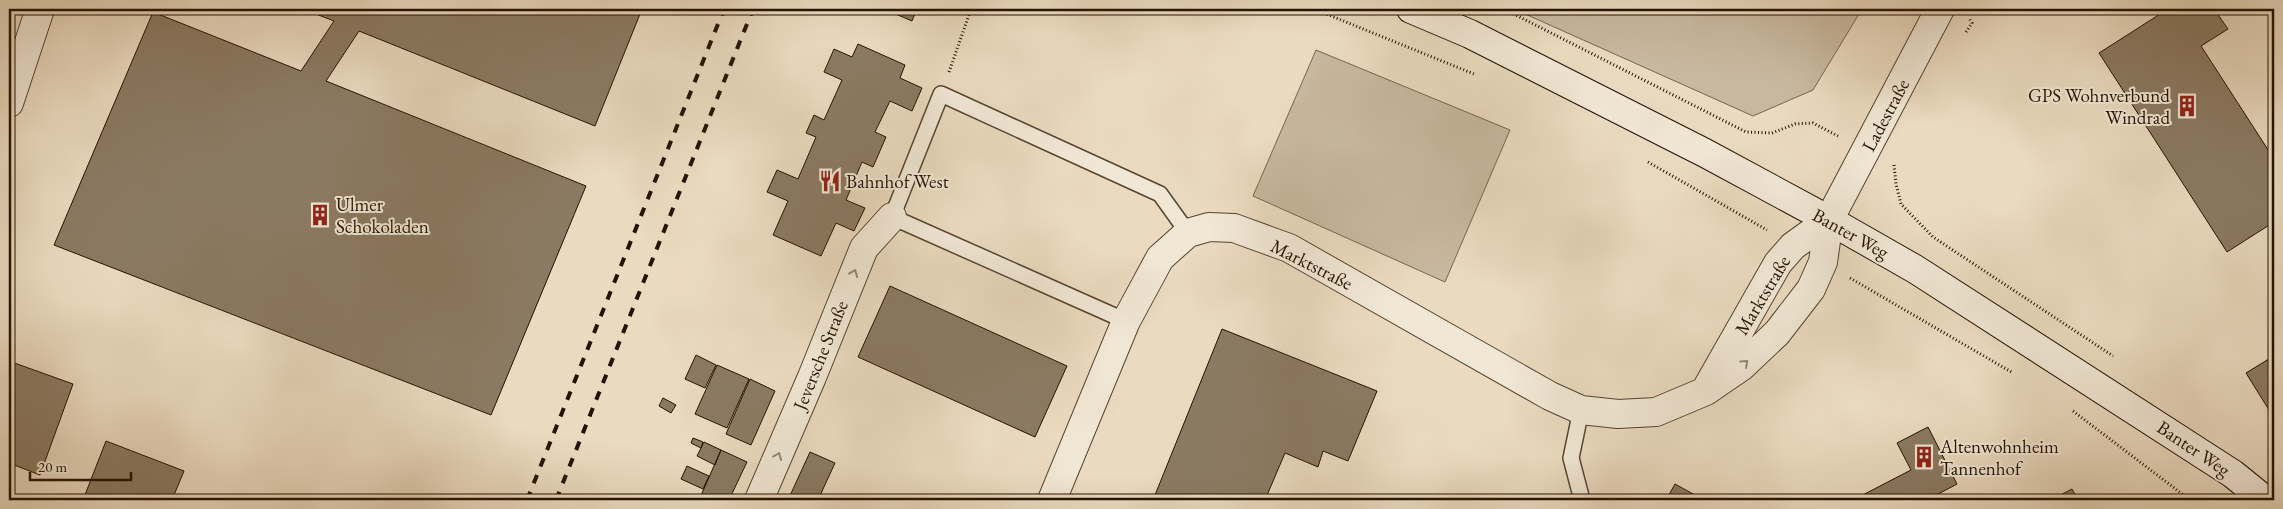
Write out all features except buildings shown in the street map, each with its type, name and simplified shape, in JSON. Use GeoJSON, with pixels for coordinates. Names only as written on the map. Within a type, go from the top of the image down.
{"type":"FeatureCollection","features":[{"type":"Feature","properties":{"kind":"street"},"geometry":{"type":"LineString","coordinates":[[9,103],[40,9]]}},
{"type":"Feature","properties":{"kind":"street","name":"Banter Weg"},"geometry":{"type":"LineString","coordinates":[[1411,9],[1470,34],[1706,153],[1915,269],[2233,474],[2266,500]]}},
{"type":"Feature","properties":{"kind":"street","name":"Ladestraße"},"geometry":{"type":"LineString","coordinates":[[1829,220],[1940,9]]}},
{"type":"Feature","properties":{"kind":"street","name":"Jeversche Straße"},"geometry":{"type":"LineString","coordinates":[[759,500],[812,377],[864,248],[892,217]]}},
{"type":"Feature","properties":{"kind":"street","name":"Marktstraße"},"geometry":{"type":"LineString","coordinates":[[1706,391],[1778,264],[1793,246],[1829,220]]}},
{"type":"Feature","properties":{"kind":"street","name":"Marktstraße"},"geometry":{"type":"LineString","coordinates":[[1052,500],[1126,321],[1160,258],[1188,233],[1209,227],[1234,228],[1289,248],[1542,391],[1581,410],[1618,414],[1656,412],[1706,391],[1748,360],[1777,333],[1811,288],[1823,262],[1829,220]]}},
{"type":"Feature","properties":{"kind":"lane"},"geometry":{"type":"LineString","coordinates":[[1126,321],[892,217],[941,94],[1160,194],[1188,233]]}},
{"type":"Feature","properties":{"kind":"lane"},"geometry":{"type":"LineString","coordinates":[[1581,410],[1571,458],[1582,500]]}},
{"type":"Feature","properties":{"kind":"path"},"geometry":{"type":"LineString","coordinates":[[941,94],[971,9]]}},
{"type":"Feature","properties":{"kind":"path"},"geometry":{"type":"LineString","coordinates":[[1504,9],[1746,132],[1772,133],[1794,124],[1813,123],[1894,165],[1901,204],[1933,237],[2117,359]]}},
{"type":"Feature","properties":{"kind":"shaded area"},"geometry":{"type":"Polygon","coordinates":[[[1514,9],[1862,9],[1813,90],[1753,116],[1514,9]]]}},
{"type":"Feature","properties":{"kind":"shaded area"},"geometry":{"type":"Polygon","coordinates":[[[1316,50],[1510,130],[1445,282],[1253,196],[1316,50]]]}},
{"type":"Feature","properties":{"kind":"railway"},"geometry":{"type":"LineString","coordinates":[[527,500],[724,9]]}},
{"type":"Feature","properties":{"kind":"railway"},"geometry":{"type":"LineString","coordinates":[[556,500],[753,9]]}},
{"type":"Feature","properties":{"kind":"place","name":"GPS Wohnverbund Windrad"},"geometry":{"type":"Point","coordinates":[2187,106]}},
{"type":"Feature","properties":{"kind":"place","name":"Bahnhof West"},"geometry":{"type":"Point","coordinates":[830,181]}},
{"type":"Feature","properties":{"kind":"place","name":"Ulmer Schokoladen"},"geometry":{"type":"Point","coordinates":[320,215]}},
{"type":"Feature","properties":{"kind":"place","name":"Altenwohnheim Tannenhof"},"geometry":{"type":"Point","coordinates":[1924,457]}}]}
